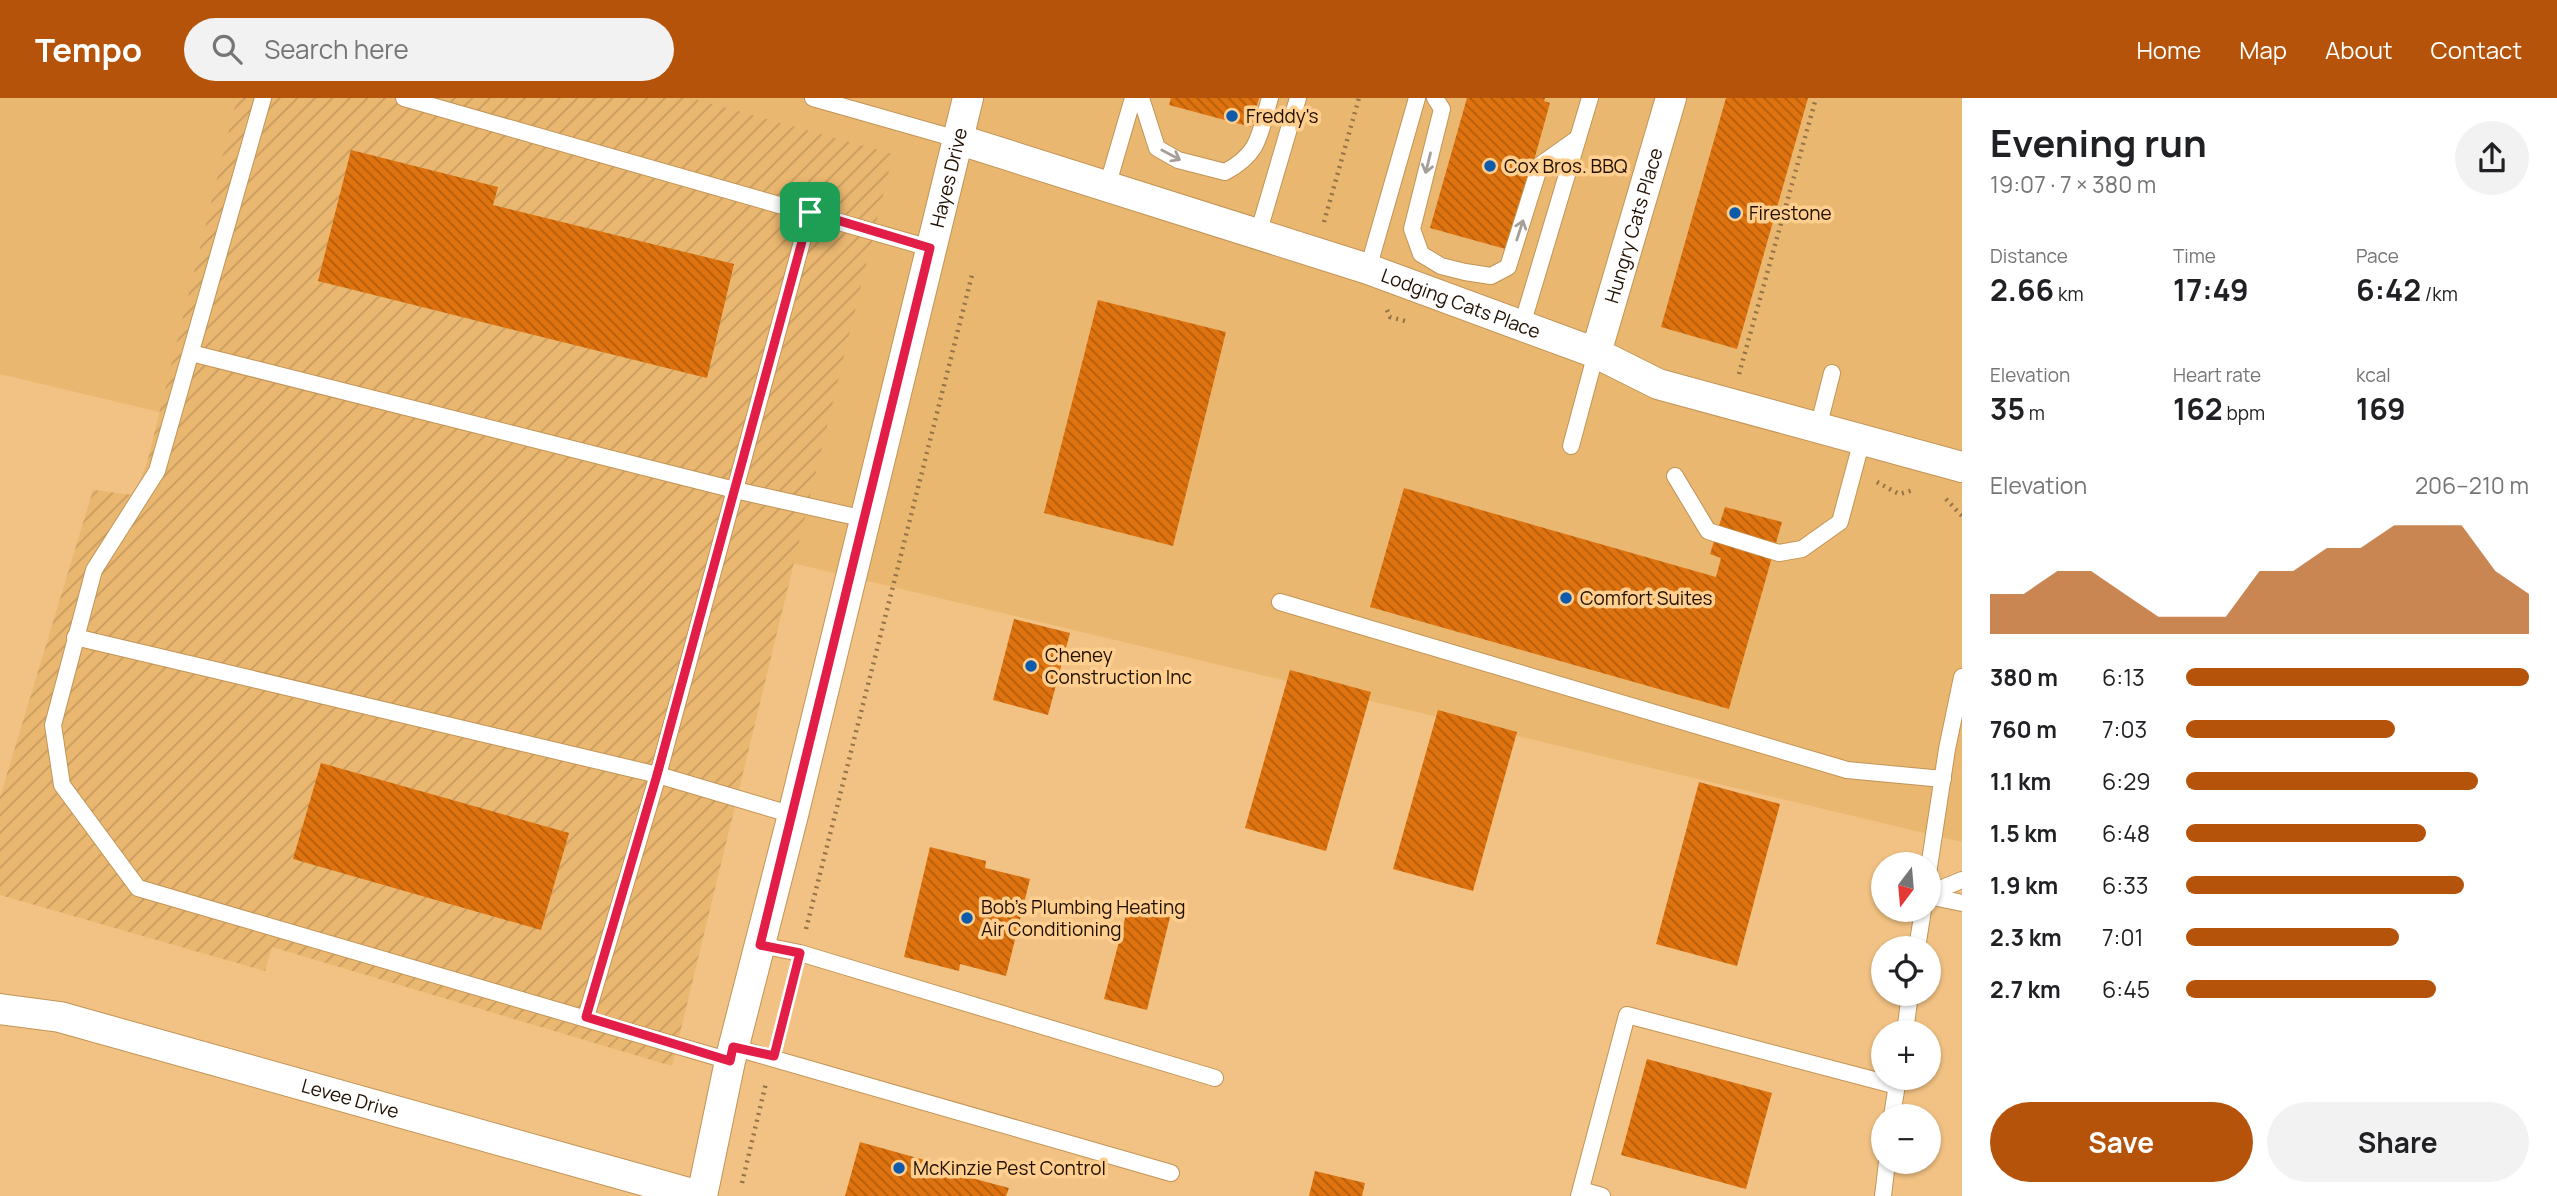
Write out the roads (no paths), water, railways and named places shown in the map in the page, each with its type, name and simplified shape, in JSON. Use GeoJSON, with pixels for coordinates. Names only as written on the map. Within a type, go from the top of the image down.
{"type":"FeatureCollection","features":[{"type":"Feature","properties":{"kind":"street","name":"Hayes Drive"},"geometry":{"type":"LineString","coordinates":[[700,1196],[732,1054],[968,98]]}},
{"type":"Feature","properties":{"kind":"street","name":"Hungry Cats Place"},"geometry":{"type":"LineString","coordinates":[[1596,353],[1671,98]]}},
{"type":"Feature","properties":{"kind":"street","name":"Lodging Cats Place"},"geometry":{"type":"LineString","coordinates":[[957,139],[1368,269],[1596,353],[1658,384],[1962,467]]}},
{"type":"Feature","properties":{"kind":"street","name":"Levee Drive"},"geometry":{"type":"LineString","coordinates":[[0,1009],[60,1017],[700,1196]]}},
{"type":"Feature","properties":{"kind":"lane"},"geometry":{"type":"LineString","coordinates":[[262,98],[157,471],[94,570],[53,725],[62,785],[138,888],[586,1017],[732,1054],[774,1056],[1171,1173]]}},
{"type":"Feature","properties":{"kind":"lane"},"geometry":{"type":"LineString","coordinates":[[404,98],[930,248]]}},
{"type":"Feature","properties":{"kind":"lane"},"geometry":{"type":"LineString","coordinates":[[813,98],[957,139]]}},
{"type":"Feature","properties":{"kind":"lane"},"geometry":{"type":"LineString","coordinates":[[1107,187],[1133,98]]}},
{"type":"Feature","properties":{"kind":"lane"},"geometry":{"type":"LineString","coordinates":[[1141,98],[1157,148],[1178,160],[1225,172],[1245,162],[1256,146],[1270,98]]}},
{"type":"Feature","properties":{"kind":"lane"},"geometry":{"type":"LineString","coordinates":[[1258,234],[1298,98]]}},
{"type":"Feature","properties":{"kind":"lane"},"geometry":{"type":"LineString","coordinates":[[1368,269],[1417,98]]}},
{"type":"Feature","properties":{"kind":"lane"},"geometry":{"type":"LineString","coordinates":[[1435,98],[1442,109],[1412,229],[1422,254],[1441,266],[1491,275],[1508,267],[1540,165],[1578,138]]}},
{"type":"Feature","properties":{"kind":"lane"},"geometry":{"type":"LineString","coordinates":[[1522,325],[1590,98]]}},
{"type":"Feature","properties":{"kind":"lane"},"geometry":{"type":"LineString","coordinates":[[586,1017],[657,775],[810,212]]}},
{"type":"Feature","properties":{"kind":"lane"},"geometry":{"type":"LineString","coordinates":[[191,353],[735,490],[865,519]]}},
{"type":"Feature","properties":{"kind":"lane"},"geometry":{"type":"LineString","coordinates":[[1571,446],[1596,353]]}},
{"type":"Feature","properties":{"kind":"lane"},"geometry":{"type":"LineString","coordinates":[[1818,428],[1832,373]]}},
{"type":"Feature","properties":{"kind":"lane"},"geometry":{"type":"LineString","coordinates":[[1675,476],[1708,531],[1779,553],[1802,549],[1840,523],[1862,440]]}},
{"type":"Feature","properties":{"kind":"lane"},"geometry":{"type":"LineString","coordinates":[[1280,602],[1847,770],[1943,779]]}},
{"type":"Feature","properties":{"kind":"lane"},"geometry":{"type":"LineString","coordinates":[[75,637],[657,775],[793,815]]}},
{"type":"Feature","properties":{"kind":"lane"},"geometry":{"type":"LineString","coordinates":[[1931,852],[1962,677]]}},
{"type":"Feature","properties":{"kind":"lane"},"geometry":{"type":"LineString","coordinates":[[1941,889],[1962,880]]}},
{"type":"Feature","properties":{"kind":"lane"},"geometry":{"type":"LineString","coordinates":[[1941,898],[1962,903]]}},
{"type":"Feature","properties":{"kind":"lane"},"geometry":{"type":"LineString","coordinates":[[760,945],[800,953],[1215,1078]]}},
{"type":"Feature","properties":{"kind":"lane"},"geometry":{"type":"LineString","coordinates":[[1601,1196],[1580,1193],[1627,1015],[1871,1076]]}},
{"type":"Feature","properties":{"kind":"lane"},"geometry":{"type":"LineString","coordinates":[[1882,1196],[1885,1174]]}},
{"type":"Feature","properties":{"kind":"place","name":"Freddy's"},"geometry":{"type":"Point","coordinates":[1232,116]}},
{"type":"Feature","properties":{"kind":"place","name":"Cox Bros. BBQ"},"geometry":{"type":"Point","coordinates":[1490,166]}},
{"type":"Feature","properties":{"kind":"place","name":"Firestone"},"geometry":{"type":"Point","coordinates":[1735,213]}},
{"type":"Feature","properties":{"kind":"place","name":"Comfort Suites"},"geometry":{"type":"Point","coordinates":[1566,598]}},
{"type":"Feature","properties":{"kind":"place","name":"Cheney Construction Inc"},"geometry":{"type":"Point","coordinates":[1031,666]}},
{"type":"Feature","properties":{"kind":"place","name":"Bob's Plumbing Heating Air Conditioning"},"geometry":{"type":"Point","coordinates":[967,918]}},
{"type":"Feature","properties":{"kind":"place","name":"McKinzie Pest Control"},"geometry":{"type":"Point","coordinates":[899,1168]}}]}
